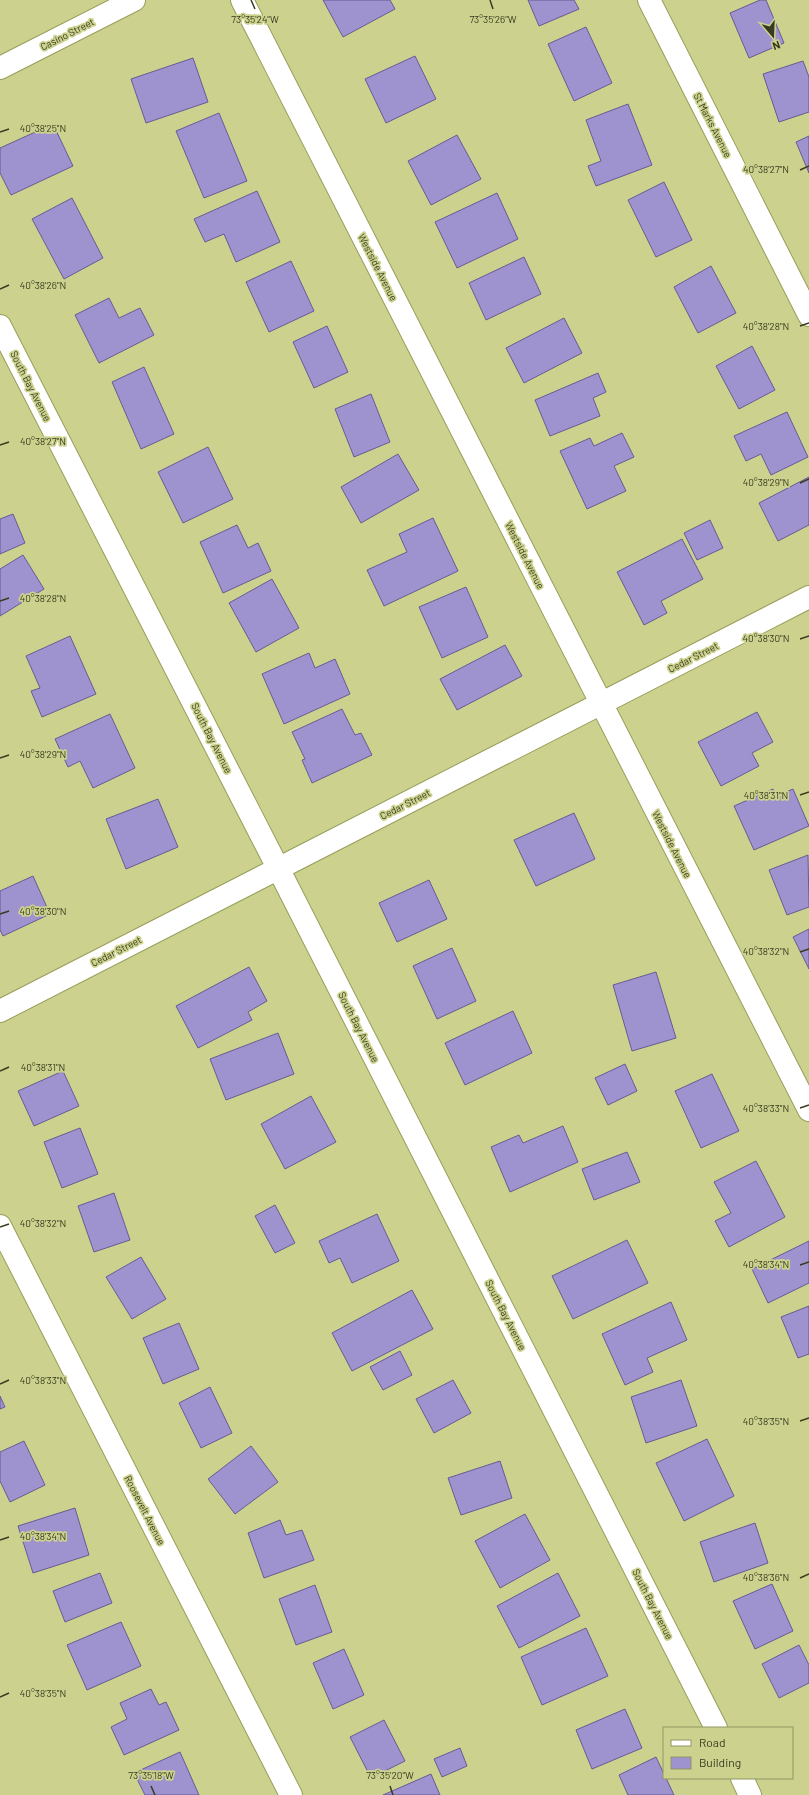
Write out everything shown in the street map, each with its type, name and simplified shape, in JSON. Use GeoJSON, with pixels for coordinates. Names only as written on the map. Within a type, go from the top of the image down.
{"type":"FeatureCollection","features":[{"type":"Feature","properties":{"kind":"street","name":"Casino Street"},"geometry":{"type":"LineString","coordinates":[[0,68],[134,0]]}},
{"type":"Feature","properties":{"kind":"street","name":"Westside Avenue"},"geometry":{"type":"LineString","coordinates":[[242,0],[809,1110]]}},
{"type":"Feature","properties":{"kind":"street","name":"St Marks Avenue"},"geometry":{"type":"LineString","coordinates":[[649,0],[809,315]]}},
{"type":"Feature","properties":{"kind":"street","name":"South Bay Avenue"},"geometry":{"type":"LineString","coordinates":[[0,326],[715,1727]]}},
{"type":"Feature","properties":{"kind":"street","name":"Cedar Street"},"geometry":{"type":"LineString","coordinates":[[0,1011],[809,597]]}},
{"type":"Feature","properties":{"kind":"street","name":"Roosevelt Avenue"},"geometry":{"type":"LineString","coordinates":[[0,1226],[291,1795]]}},
{"type":"Feature","properties":{"kind":"street"},"geometry":{"type":"LineString","coordinates":[[742,1779],[750,1795]]}},
{"type":"Feature","properties":{"kind":"building"},"geometry":{"type":"Polygon","coordinates":[[[323,0],[390,0],[395,9],[343,37],[323,0]]]}},
{"type":"Feature","properties":{"kind":"building"},"geometry":{"type":"Polygon","coordinates":[[[528,0],[574,0],[579,9],[539,26],[528,0]]]}},
{"type":"Feature","properties":{"kind":"building"},"geometry":{"type":"Polygon","coordinates":[[[760,0],[766,0],[784,43],[749,58],[730,13],[760,0]]]}},
{"type":"Feature","properties":{"kind":"building"},"geometry":{"type":"Polygon","coordinates":[[[586,27],[612,83],[574,101],[548,44],[586,27]]]}},
{"type":"Feature","properties":{"kind":"building"},"geometry":{"type":"Polygon","coordinates":[[[415,56],[436,99],[386,123],[365,79],[415,56]]]}},
{"type":"Feature","properties":{"kind":"building"},"geometry":{"type":"Polygon","coordinates":[[[193,58],[208,102],[146,123],[131,79],[193,58]]]}},
{"type":"Feature","properties":{"kind":"building"},"geometry":{"type":"Polygon","coordinates":[[[803,61],[809,77],[809,112],[779,122],[763,74],[803,61]]]}},
{"type":"Feature","properties":{"kind":"building"},"geometry":{"type":"Polygon","coordinates":[[[628,104],[652,165],[596,186],[588,166],[601,161],[586,120],[628,104]]]}},
{"type":"Feature","properties":{"kind":"building"},"geometry":{"type":"Polygon","coordinates":[[[219,113],[247,181],[204,198],[176,131],[219,113]]]}},
{"type":"Feature","properties":{"kind":"building"},"geometry":{"type":"Polygon","coordinates":[[[53,124],[73,166],[11,195],[0,173],[0,148],[53,124]]]}},
{"type":"Feature","properties":{"kind":"building"},"geometry":{"type":"Polygon","coordinates":[[[457,135],[481,179],[431,205],[408,161],[457,135]]]}},
{"type":"Feature","properties":{"kind":"building"},"geometry":{"type":"Polygon","coordinates":[[[809,136],[809,173],[796,142],[809,136]]]}},
{"type":"Feature","properties":{"kind":"building"},"geometry":{"type":"Polygon","coordinates":[[[664,182],[692,240],[656,257],[628,200],[664,182]]]}},
{"type":"Feature","properties":{"kind":"building"},"geometry":{"type":"Polygon","coordinates":[[[257,191],[280,242],[236,262],[224,234],[205,242],[194,219],[257,191]]]}},
{"type":"Feature","properties":{"kind":"building"},"geometry":{"type":"Polygon","coordinates":[[[497,193],[518,239],[457,268],[435,222],[497,193]]]}},
{"type":"Feature","properties":{"kind":"building"},"geometry":{"type":"Polygon","coordinates":[[[72,198],[103,258],[64,279],[32,219],[72,198]]]}},
{"type":"Feature","properties":{"kind":"building"},"geometry":{"type":"Polygon","coordinates":[[[524,257],[541,294],[486,320],[469,283],[524,257]]]}},
{"type":"Feature","properties":{"kind":"building"},"geometry":{"type":"Polygon","coordinates":[[[291,261],[314,311],[269,332],[246,282],[291,261]]]}},
{"type":"Feature","properties":{"kind":"building"},"geometry":{"type":"Polygon","coordinates":[[[711,266],[736,313],[698,333],[674,287],[711,266]]]}},
{"type":"Feature","properties":{"kind":"building"},"geometry":{"type":"Polygon","coordinates":[[[109,298],[119,318],[140,308],[154,335],[99,363],[75,315],[109,298]]]}},
{"type":"Feature","properties":{"kind":"building"},"geometry":{"type":"Polygon","coordinates":[[[564,318],[582,353],[524,383],[506,348],[564,318]]]}},
{"type":"Feature","properties":{"kind":"building"},"geometry":{"type":"Polygon","coordinates":[[[327,326],[348,372],[314,388],[293,342],[327,326]]]}},
{"type":"Feature","properties":{"kind":"building"},"geometry":{"type":"Polygon","coordinates":[[[752,346],[775,390],[739,409],[716,366],[752,346]]]}},
{"type":"Feature","properties":{"kind":"building"},"geometry":{"type":"Polygon","coordinates":[[[144,367],[174,434],[141,449],[112,382],[144,367]]]}},
{"type":"Feature","properties":{"kind":"building"},"geometry":{"type":"Polygon","coordinates":[[[598,373],[606,392],[593,398],[600,416],[550,436],[535,400],[598,373]]]}},
{"type":"Feature","properties":{"kind":"building"},"geometry":{"type":"Polygon","coordinates":[[[371,394],[390,442],[354,457],[335,409],[371,394]]]}},
{"type":"Feature","properties":{"kind":"building"},"geometry":{"type":"Polygon","coordinates":[[[787,412],[808,457],[771,475],[761,454],[746,461],[734,436],[787,412]]]}},
{"type":"Feature","properties":{"kind":"building"},"geometry":{"type":"Polygon","coordinates":[[[622,433],[634,457],[614,466],[626,491],[587,509],[560,451],[590,438],[594,446],[622,433]]]}},
{"type":"Feature","properties":{"kind":"building"},"geometry":{"type":"Polygon","coordinates":[[[208,447],[233,499],[183,523],[158,472],[208,447]]]}},
{"type":"Feature","properties":{"kind":"building"},"geometry":{"type":"Polygon","coordinates":[[[398,454],[419,490],[361,523],[341,487],[398,454]]]}},
{"type":"Feature","properties":{"kind":"building"},"geometry":{"type":"Polygon","coordinates":[[[809,477],[809,525],[778,541],[759,503],[809,477]]]}},
{"type":"Feature","properties":{"kind":"building"},"geometry":{"type":"Polygon","coordinates":[[[13,514],[25,543],[0,554],[0,519],[13,514]]]}},
{"type":"Feature","properties":{"kind":"building"},"geometry":{"type":"Polygon","coordinates":[[[433,518],[458,571],[384,606],[367,570],[407,552],[399,534],[433,518]]]}},
{"type":"Feature","properties":{"kind":"building"},"geometry":{"type":"Polygon","coordinates":[[[710,520],[723,548],[697,560],[684,533],[710,520]]]}},
{"type":"Feature","properties":{"kind":"building"},"geometry":{"type":"Polygon","coordinates":[[[237,525],[248,548],[258,543],[271,571],[223,593],[200,542],[237,525]]]}},
{"type":"Feature","properties":{"kind":"building"},"geometry":{"type":"Polygon","coordinates":[[[682,539],[703,579],[661,601],[667,613],[644,625],[617,572],[682,539]]]}},
{"type":"Feature","properties":{"kind":"building"},"geometry":{"type":"Polygon","coordinates":[[[23,555],[44,589],[0,616],[0,569],[23,555]]]}},
{"type":"Feature","properties":{"kind":"building"},"geometry":{"type":"Polygon","coordinates":[[[272,579],[299,628],[256,652],[229,603],[272,579]]]}},
{"type":"Feature","properties":{"kind":"building"},"geometry":{"type":"Polygon","coordinates":[[[466,587],[488,637],[442,658],[419,607],[466,587]]]}},
{"type":"Feature","properties":{"kind":"building"},"geometry":{"type":"Polygon","coordinates":[[[70,636],[96,694],[42,717],[31,691],[40,688],[26,656],[70,636]]]}},
{"type":"Feature","properties":{"kind":"building"},"geometry":{"type":"Polygon","coordinates":[[[505,645],[522,676],[457,710],[440,679],[505,645]]]}},
{"type":"Feature","properties":{"kind":"building"},"geometry":{"type":"Polygon","coordinates":[[[309,653],[315,668],[335,659],[350,694],[284,724],[262,674],[309,653]]]}},
{"type":"Feature","properties":{"kind":"building"},"geometry":{"type":"Polygon","coordinates":[[[342,709],[355,735],[361,733],[372,755],[312,783],[302,760],[305,759],[292,732],[342,709]]]}},
{"type":"Feature","properties":{"kind":"building"},"geometry":{"type":"Polygon","coordinates":[[[757,712],[773,742],[752,753],[759,766],[721,786],[698,742],[757,712]]]}},
{"type":"Feature","properties":{"kind":"building"},"geometry":{"type":"Polygon","coordinates":[[[110,714],[135,768],[93,788],[80,761],[68,767],[55,739],[110,714]]]}},
{"type":"Feature","properties":{"kind":"building"},"geometry":{"type":"Polygon","coordinates":[[[773,789],[776,796],[793,789],[809,826],[754,850],[734,806],[773,789]]]}},
{"type":"Feature","properties":{"kind":"building"},"geometry":{"type":"Polygon","coordinates":[[[158,799],[178,847],[126,869],[106,819],[158,799]]]}},
{"type":"Feature","properties":{"kind":"building"},"geometry":{"type":"Polygon","coordinates":[[[574,813],[595,859],[536,886],[514,840],[574,813]]]}},
{"type":"Feature","properties":{"kind":"building"},"geometry":{"type":"Polygon","coordinates":[[[808,855],[809,907],[787,915],[769,870],[808,855]]]}},
{"type":"Feature","properties":{"kind":"building"},"geometry":{"type":"Polygon","coordinates":[[[33,876],[50,914],[3,936],[0,930],[0,891],[33,876]]]}},
{"type":"Feature","properties":{"kind":"building"},"geometry":{"type":"Polygon","coordinates":[[[429,880],[447,919],[397,942],[379,903],[429,880]]]}},
{"type":"Feature","properties":{"kind":"building"},"geometry":{"type":"Polygon","coordinates":[[[809,929],[809,969],[793,937],[809,929]]]}},
{"type":"Feature","properties":{"kind":"building"},"geometry":{"type":"Polygon","coordinates":[[[452,948],[476,1001],[437,1019],[413,966],[452,948]]]}},
{"type":"Feature","properties":{"kind":"building"},"geometry":{"type":"Polygon","coordinates":[[[249,967],[267,1001],[248,1012],[252,1020],[198,1048],[176,1006],[249,967]]]}},
{"type":"Feature","properties":{"kind":"building"},"geometry":{"type":"Polygon","coordinates":[[[656,972],[676,1038],[632,1051],[613,985],[656,972]]]}},
{"type":"Feature","properties":{"kind":"building"},"geometry":{"type":"Polygon","coordinates":[[[513,1011],[532,1053],[465,1085],[445,1043],[513,1011]]]}},
{"type":"Feature","properties":{"kind":"building"},"geometry":{"type":"Polygon","coordinates":[[[278,1033],[294,1074],[226,1100],[210,1059],[278,1033]]]}},
{"type":"Feature","properties":{"kind":"building"},"geometry":{"type":"Polygon","coordinates":[[[625,1064],[637,1091],[608,1105],[595,1078],[625,1064]]]}},
{"type":"Feature","properties":{"kind":"building"},"geometry":{"type":"Polygon","coordinates":[[[63,1071],[79,1106],[34,1126],[18,1091],[63,1071]]]}},
{"type":"Feature","properties":{"kind":"building"},"geometry":{"type":"Polygon","coordinates":[[[712,1074],[739,1131],[701,1148],[675,1091],[712,1074]]]}},
{"type":"Feature","properties":{"kind":"building"},"geometry":{"type":"Polygon","coordinates":[[[311,1096],[336,1142],[285,1169],[261,1124],[311,1096]]]}},
{"type":"Feature","properties":{"kind":"building"},"geometry":{"type":"Polygon","coordinates":[[[563,1126],[578,1162],[510,1192],[491,1147],[519,1135],[523,1143],[563,1126]]]}},
{"type":"Feature","properties":{"kind":"building"},"geometry":{"type":"Polygon","coordinates":[[[80,1128],[98,1174],[62,1188],[44,1142],[80,1128]]]}},
{"type":"Feature","properties":{"kind":"building"},"geometry":{"type":"Polygon","coordinates":[[[627,1152],[640,1182],[594,1200],[582,1169],[627,1152]]]}},
{"type":"Feature","properties":{"kind":"building"},"geometry":{"type":"Polygon","coordinates":[[[756,1161],[785,1217],[729,1247],[715,1221],[731,1213],[714,1182],[756,1161]]]}},
{"type":"Feature","properties":{"kind":"building"},"geometry":{"type":"Polygon","coordinates":[[[114,1193],[130,1240],[94,1252],[78,1206],[114,1193]]]}},
{"type":"Feature","properties":{"kind":"building"},"geometry":{"type":"Polygon","coordinates":[[[275,1205],[295,1243],[275,1253],[255,1216],[275,1205]]]}},
{"type":"Feature","properties":{"kind":"building"},"geometry":{"type":"Polygon","coordinates":[[[377,1214],[399,1261],[352,1283],[340,1258],[329,1263],[319,1241],[377,1214]]]}},
{"type":"Feature","properties":{"kind":"building"},"geometry":{"type":"Polygon","coordinates":[[[627,1240],[648,1283],[573,1319],[552,1276],[627,1240]]]}},
{"type":"Feature","properties":{"kind":"building"},"geometry":{"type":"Polygon","coordinates":[[[809,1241],[809,1283],[768,1303],[752,1269],[809,1241]]]}},
{"type":"Feature","properties":{"kind":"building"},"geometry":{"type":"Polygon","coordinates":[[[141,1257],[166,1299],[132,1319],[106,1277],[141,1257]]]}},
{"type":"Feature","properties":{"kind":"building"},"geometry":{"type":"Polygon","coordinates":[[[412,1290],[433,1329],[352,1371],[332,1333],[412,1290]]]}},
{"type":"Feature","properties":{"kind":"building"},"geometry":{"type":"Polygon","coordinates":[[[671,1302],[687,1340],[647,1358],[653,1372],[625,1385],[602,1334],[671,1302]]]}},
{"type":"Feature","properties":{"kind":"building"},"geometry":{"type":"Polygon","coordinates":[[[809,1306],[809,1354],[798,1358],[781,1317],[809,1306]]]}},
{"type":"Feature","properties":{"kind":"building"},"geometry":{"type":"Polygon","coordinates":[[[179,1323],[199,1369],[163,1384],[143,1338],[179,1323]]]}},
{"type":"Feature","properties":{"kind":"building"},"geometry":{"type":"Polygon","coordinates":[[[400,1351],[412,1375],[383,1390],[370,1367],[400,1351]]]}},
{"type":"Feature","properties":{"kind":"building"},"geometry":{"type":"Polygon","coordinates":[[[453,1380],[471,1413],[434,1433],[416,1399],[453,1380]]]}},
{"type":"Feature","properties":{"kind":"building"},"geometry":{"type":"Polygon","coordinates":[[[681,1380],[697,1426],[646,1443],[631,1397],[681,1380]]]}},
{"type":"Feature","properties":{"kind":"building"},"geometry":{"type":"Polygon","coordinates":[[[210,1387],[232,1433],[201,1448],[179,1403],[210,1387]]]}},
{"type":"Feature","properties":{"kind":"building"},"geometry":{"type":"Polygon","coordinates":[[[0,1396],[5,1407],[0,1409],[0,1396]]]}},
{"type":"Feature","properties":{"kind":"building"},"geometry":{"type":"Polygon","coordinates":[[[707,1439],[734,1496],[684,1521],[656,1463],[707,1439]]]}},
{"type":"Feature","properties":{"kind":"building"},"geometry":{"type":"Polygon","coordinates":[[[24,1441],[45,1485],[10,1502],[0,1481],[0,1452],[24,1441]]]}},
{"type":"Feature","properties":{"kind":"building"},"geometry":{"type":"Polygon","coordinates":[[[251,1446],[278,1482],[235,1514],[208,1479],[251,1446]]]}},
{"type":"Feature","properties":{"kind":"building"},"geometry":{"type":"Polygon","coordinates":[[[500,1461],[512,1498],[461,1515],[448,1478],[500,1461]]]}},
{"type":"Feature","properties":{"kind":"building"},"geometry":{"type":"Polygon","coordinates":[[[75,1508],[89,1555],[33,1573],[18,1526],[75,1508]]]}},
{"type":"Feature","properties":{"kind":"building"},"geometry":{"type":"Polygon","coordinates":[[[525,1514],[550,1560],[500,1588],[475,1541],[525,1514]]]}},
{"type":"Feature","properties":{"kind":"building"},"geometry":{"type":"Polygon","coordinates":[[[280,1520],[286,1535],[302,1530],[314,1560],[264,1578],[248,1533],[280,1520]]]}},
{"type":"Feature","properties":{"kind":"building"},"geometry":{"type":"Polygon","coordinates":[[[755,1523],[768,1563],[714,1582],[700,1542],[755,1523]]]}},
{"type":"Feature","properties":{"kind":"building"},"geometry":{"type":"Polygon","coordinates":[[[100,1573],[112,1603],[65,1622],[53,1591],[100,1573]]]}},
{"type":"Feature","properties":{"kind":"building"},"geometry":{"type":"Polygon","coordinates":[[[558,1573],[580,1616],[519,1648],[497,1606],[558,1573]]]}},
{"type":"Feature","properties":{"kind":"building"},"geometry":{"type":"Polygon","coordinates":[[[772,1584],[793,1631],[755,1649],[733,1601],[772,1584]]]}},
{"type":"Feature","properties":{"kind":"building"},"geometry":{"type":"Polygon","coordinates":[[[315,1585],[332,1632],[296,1645],[279,1599],[315,1585]]]}},
{"type":"Feature","properties":{"kind":"building"},"geometry":{"type":"Polygon","coordinates":[[[121,1622],[141,1666],[87,1690],[67,1645],[121,1622]]]}},
{"type":"Feature","properties":{"kind":"building"},"geometry":{"type":"Polygon","coordinates":[[[586,1628],[608,1676],[542,1705],[521,1657],[586,1628]]]}},
{"type":"Feature","properties":{"kind":"building"},"geometry":{"type":"Polygon","coordinates":[[[799,1645],[809,1665],[809,1683],[779,1698],[762,1664],[799,1645]]]}},
{"type":"Feature","properties":{"kind":"building"},"geometry":{"type":"Polygon","coordinates":[[[344,1649],[364,1695],[333,1709],[313,1663],[344,1649]]]}},
{"type":"Feature","properties":{"kind":"building"},"geometry":{"type":"Polygon","coordinates":[[[151,1689],[159,1705],[166,1702],[179,1730],[124,1755],[111,1727],[127,1719],[120,1703],[151,1689]]]}},
{"type":"Feature","properties":{"kind":"building"},"geometry":{"type":"Polygon","coordinates":[[[625,1709],[642,1748],[592,1769],[576,1730],[625,1709]]]}},
{"type":"Feature","properties":{"kind":"building"},"geometry":{"type":"Polygon","coordinates":[[[384,1720],[405,1761],[371,1778],[350,1737],[384,1720]]]}},
{"type":"Feature","properties":{"kind":"building"},"geometry":{"type":"Polygon","coordinates":[[[460,1748],[467,1766],[442,1777],[434,1759],[460,1748]]]}},
{"type":"Feature","properties":{"kind":"building"},"geometry":{"type":"Polygon","coordinates":[[[180,1752],[199,1795],[145,1795],[134,1773],[180,1752]]]}},
{"type":"Feature","properties":{"kind":"building"},"geometry":{"type":"Polygon","coordinates":[[[656,1757],[663,1772],[663,1779],[666,1779],[674,1795],[628,1795],[619,1775],[656,1757]]]}},
{"type":"Feature","properties":{"kind":"building"},"geometry":{"type":"Polygon","coordinates":[[[431,1774],[440,1795],[383,1795],[431,1774]]]}}]}
